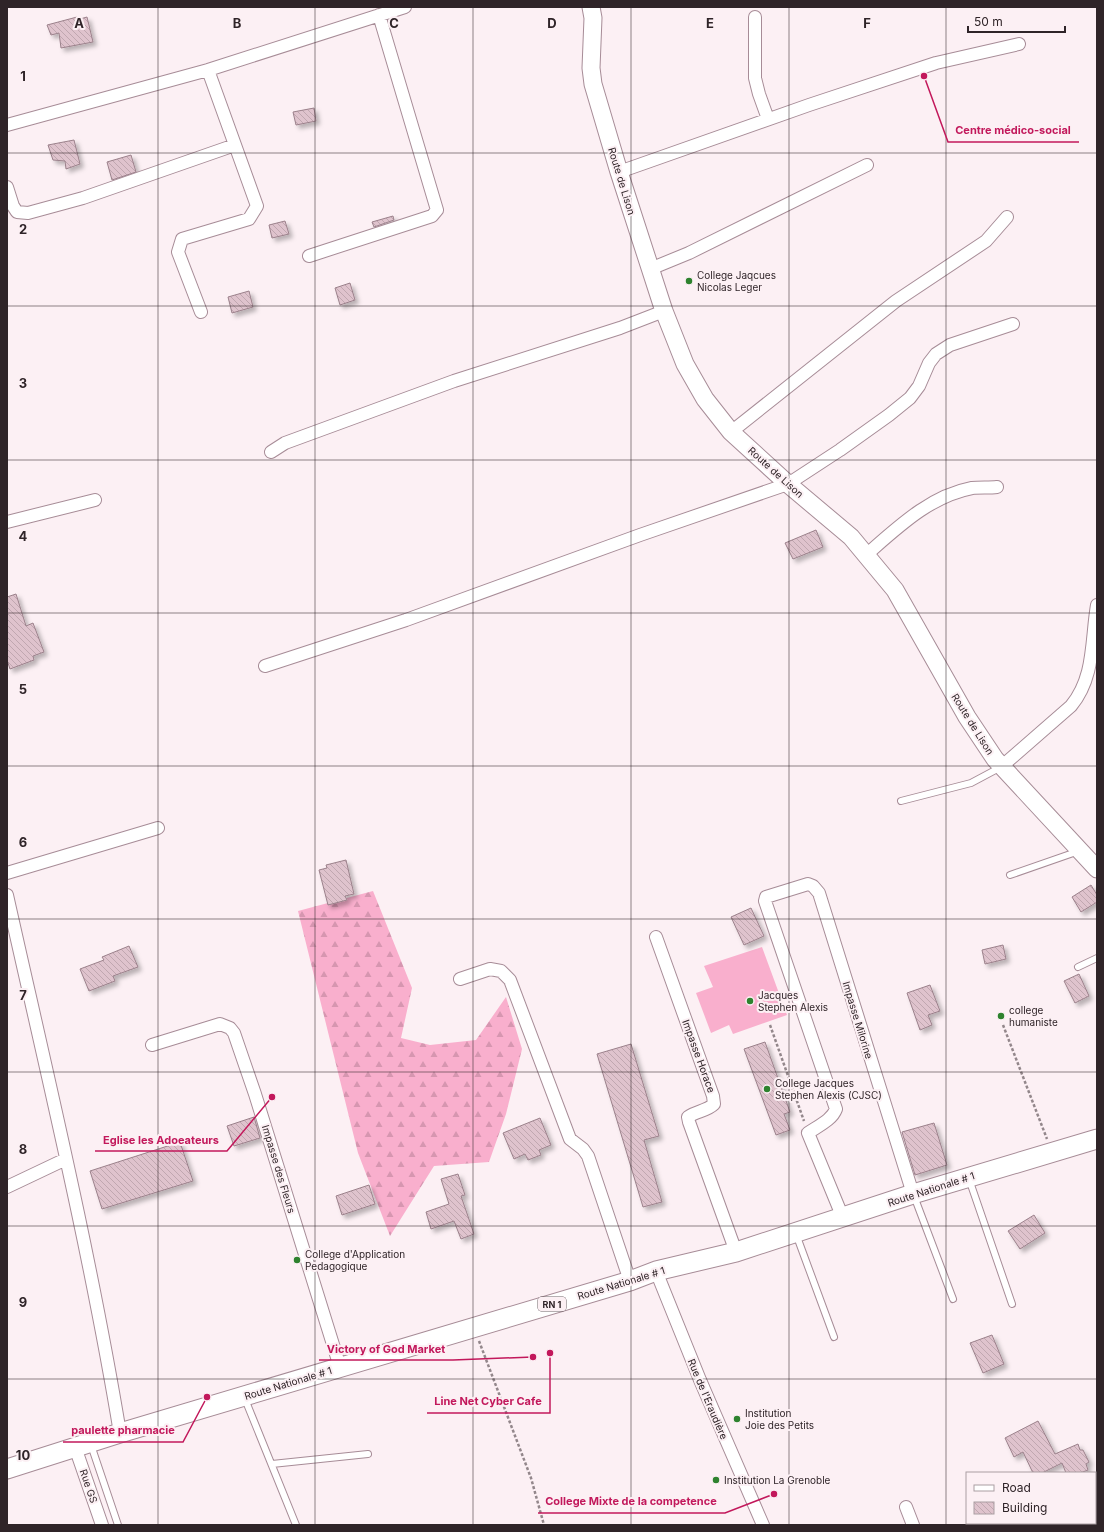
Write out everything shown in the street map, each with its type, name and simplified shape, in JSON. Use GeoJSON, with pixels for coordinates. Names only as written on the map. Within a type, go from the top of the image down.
{"type":"FeatureCollection","features":[{"type":"Feature","properties":{"kind":"main road","name":"Route Nationale # 1"},"geometry":{"type":"LineString","coordinates":[[7,1469],[120,1433],[244,1397],[656,1271],[736,1252],[913,1194],[1097,1139]]}},
{"type":"Feature","properties":{"kind":"street"},"geometry":{"type":"LineString","coordinates":[[7,125],[208,70],[405,7]]}},
{"type":"Feature","properties":{"kind":"street","name":"Route de Lison"},"geometry":{"type":"LineString","coordinates":[[591,7],[593,18],[591,68],[593,84],[619,172],[664,311],[685,364],[705,399],[731,432],[788,484],[851,537],[866,554],[895,590],[967,717],[1001,767],[1097,869]]}},
{"type":"Feature","properties":{"kind":"street"},"geometry":{"type":"LineString","coordinates":[[309,256],[432,216],[437,210],[379,15]]}},
{"type":"Feature","properties":{"kind":"street"},"geometry":{"type":"LineString","coordinates":[[755,18],[755,78],[768,119]]}},
{"type":"Feature","properties":{"kind":"street"},"geometry":{"type":"LineString","coordinates":[[619,172],[768,119],[936,63],[1019,44]]}},
{"type":"Feature","properties":{"kind":"street"},"geometry":{"type":"LineString","coordinates":[[201,312],[178,252],[182,239],[249,219],[257,206],[208,70]]}},
{"type":"Feature","properties":{"kind":"street"},"geometry":{"type":"LineString","coordinates":[[7,187],[13,206],[17,212],[28,213],[83,198],[235,145]]}},
{"type":"Feature","properties":{"kind":"street"},"geometry":{"type":"LineString","coordinates":[[650,269],[689,253],[867,165]]}},
{"type":"Feature","properties":{"kind":"street"},"geometry":{"type":"LineString","coordinates":[[731,432],[896,301],[986,241],[1007,217]]}},
{"type":"Feature","properties":{"kind":"street"},"geometry":{"type":"LineString","coordinates":[[271,452],[285,442],[454,381],[620,328],[664,311]]}},
{"type":"Feature","properties":{"kind":"street"},"geometry":{"type":"LineString","coordinates":[[265,666],[406,620],[788,484],[840,450],[910,398],[919,386],[929,364],[936,354],[950,345],[1013,324]]}},
{"type":"Feature","properties":{"kind":"street"},"geometry":{"type":"LineString","coordinates":[[866,554],[908,519],[940,499],[973,488],[997,487]]}},
{"type":"Feature","properties":{"kind":"street"},"geometry":{"type":"LineString","coordinates":[[7,522],[95,500]]}},
{"type":"Feature","properties":{"kind":"street"},"geometry":{"type":"LineString","coordinates":[[1001,767],[1071,706],[1080,695],[1089,671],[1097,605]]}},
{"type":"Feature","properties":{"kind":"street"},"geometry":{"type":"LineString","coordinates":[[7,873],[158,828]]}},
{"type":"Feature","properties":{"kind":"street","name":"Impasse Milorine"},"geometry":{"type":"LineString","coordinates":[[808,1133],[831,1117],[836,1109],[765,901],[766,897],[808,884],[813,886],[818,894],[913,1194]]}},
{"type":"Feature","properties":{"kind":"street"},"geometry":{"type":"LineString","coordinates":[[7,895],[66,1159],[99,1319],[120,1433]]}},
{"type":"Feature","properties":{"kind":"street","name":"Impasse Horace"},"geometry":{"type":"LineString","coordinates":[[656,937],[713,1096],[714,1104],[710,1108],[688,1117],[736,1252]]}},
{"type":"Feature","properties":{"kind":"street"},"geometry":{"type":"LineString","coordinates":[[460,979],[490,969],[501,971],[510,980],[570,1139],[583,1149],[588,1156],[630,1280]]}},
{"type":"Feature","properties":{"kind":"street","name":"Impasse des Fleurs"},"geometry":{"type":"LineString","coordinates":[[152,1045],[220,1024],[230,1028],[234,1033],[255,1094],[340,1367]]}},
{"type":"Feature","properties":{"kind":"street"},"geometry":{"type":"LineString","coordinates":[[808,1133],[843,1218]]}},
{"type":"Feature","properties":{"kind":"street"},"geometry":{"type":"LineString","coordinates":[[7,1186],[66,1159]]}},
{"type":"Feature","properties":{"kind":"street","name":"Rue de l'Eraudière"},"geometry":{"type":"LineString","coordinates":[[656,1271],[700,1380],[763,1525]]}},
{"type":"Feature","properties":{"kind":"street","name":"Rue GS"},"geometry":{"type":"LineString","coordinates":[[83,1445],[102,1525]]}},
{"type":"Feature","properties":{"kind":"street"},"geometry":{"type":"LineString","coordinates":[[906,1507],[913,1525]]}},
{"type":"Feature","properties":{"kind":"lane"},"geometry":{"type":"LineString","coordinates":[[901,801],[972,782],[1001,767]]}},
{"type":"Feature","properties":{"kind":"lane"},"geometry":{"type":"LineString","coordinates":[[1010,875],[1080,850]]}},
{"type":"Feature","properties":{"kind":"lane"},"geometry":{"type":"LineString","coordinates":[[1078,966],[1097,958]]}},
{"type":"Feature","properties":{"kind":"lane"},"geometry":{"type":"LineString","coordinates":[[968,1177],[1012,1304]]}},
{"type":"Feature","properties":{"kind":"lane"},"geometry":{"type":"LineString","coordinates":[[913,1194],[953,1299]]}},
{"type":"Feature","properties":{"kind":"lane"},"geometry":{"type":"LineString","coordinates":[[796,1233],[834,1337]]}},
{"type":"Feature","properties":{"kind":"lane"},"geometry":{"type":"LineString","coordinates":[[244,1397],[296,1525]]}},
{"type":"Feature","properties":{"kind":"lane"},"geometry":{"type":"LineString","coordinates":[[83,1445],[118,1525]]}},
{"type":"Feature","properties":{"kind":"lane"},"geometry":{"type":"LineString","coordinates":[[272,1464],[368,1454]]}},
{"type":"Feature","properties":{"kind":"path"},"geometry":{"type":"LineString","coordinates":[[1003,1025],[1052,1152]]}},
{"type":"Feature","properties":{"kind":"path"},"geometry":{"type":"LineString","coordinates":[[770,1026],[808,1133]]}},
{"type":"Feature","properties":{"kind":"path"},"geometry":{"type":"LineString","coordinates":[[474,1327],[531,1478],[544,1525]]}},
{"type":"Feature","properties":{"kind":"green space"},"geometry":{"type":"Polygon","coordinates":[[[373,891],[412,988],[401,1038],[430,1045],[476,1040],[506,997],[522,1049],[506,1114],[489,1162],[434,1166],[390,1236],[358,1153],[298,911],[373,891]]]}},
{"type":"Feature","properties":{"kind":"green space","name":"Jacques Stephen Alexis"},"geometry":{"type":"Polygon","coordinates":[[[762,947],[787,1015],[733,1034],[729,1025],[711,1033],[696,993],[713,987],[704,966],[762,947]]]}},
{"type":"Feature","properties":{"kind":"building"},"geometry":{"type":"Polygon","coordinates":[[[77,17],[80,19],[87,17],[93,42],[61,48],[59,33],[51,35],[47,25],[77,17]]]}},
{"type":"Feature","properties":{"kind":"building"},"geometry":{"type":"Polygon","coordinates":[[[314,108],[316,121],[296,125],[293,112],[314,108]]]}},
{"type":"Feature","properties":{"kind":"building"},"geometry":{"type":"Polygon","coordinates":[[[74,140],[80,164],[66,169],[65,161],[53,160],[48,145],[74,140]]]}},
{"type":"Feature","properties":{"kind":"building"},"geometry":{"type":"Polygon","coordinates":[[[131,155],[136,172],[112,180],[107,162],[131,155]]]}},
{"type":"Feature","properties":{"kind":"building"},"geometry":{"type":"Polygon","coordinates":[[[393,216],[394,220],[374,227],[372,222],[393,216]]]}},
{"type":"Feature","properties":{"kind":"building"},"geometry":{"type":"Polygon","coordinates":[[[285,221],[289,234],[272,238],[269,225],[285,221]]]}},
{"type":"Feature","properties":{"kind":"building"},"geometry":{"type":"Polygon","coordinates":[[[350,283],[355,300],[340,305],[335,288],[350,283]]]}},
{"type":"Feature","properties":{"kind":"building"},"geometry":{"type":"Polygon","coordinates":[[[249,291],[253,307],[232,313],[228,297],[249,291]]]}},
{"type":"Feature","properties":{"kind":"building"},"geometry":{"type":"Polygon","coordinates":[[[816,530],[823,547],[793,559],[785,543],[816,530]]]}},
{"type":"Feature","properties":{"kind":"building"},"geometry":{"type":"Polygon","coordinates":[[[16,594],[26,626],[33,623],[44,652],[33,656],[34,660],[10,669],[7,660],[7,597],[16,594]]]}},
{"type":"Feature","properties":{"kind":"building"},"geometry":{"type":"Polygon","coordinates":[[[346,860],[354,894],[345,896],[347,900],[328,905],[319,870],[327,868],[326,865],[346,860]]]}},
{"type":"Feature","properties":{"kind":"building"},"geometry":{"type":"Polygon","coordinates":[[[1091,885],[1097,895],[1097,902],[1081,912],[1072,897],[1091,885]]]}},
{"type":"Feature","properties":{"kind":"building"},"geometry":{"type":"Polygon","coordinates":[[[751,908],[764,936],[744,945],[731,917],[751,908]]]}},
{"type":"Feature","properties":{"kind":"building"},"geometry":{"type":"Polygon","coordinates":[[[1003,945],[1006,959],[985,964],[982,950],[1003,945]]]}},
{"type":"Feature","properties":{"kind":"building"},"geometry":{"type":"Polygon","coordinates":[[[129,946],[138,967],[113,976],[115,981],[89,991],[80,969],[104,960],[102,957],[129,946]]]}},
{"type":"Feature","properties":{"kind":"building"},"geometry":{"type":"Polygon","coordinates":[[[1079,974],[1089,996],[1075,1003],[1064,981],[1079,974]]]}},
{"type":"Feature","properties":{"kind":"building"},"geometry":{"type":"Polygon","coordinates":[[[930,985],[940,1011],[928,1015],[932,1025],[920,1030],[907,993],[930,985]]]}},
{"type":"Feature","properties":{"kind":"building","name":"College Jacques Stephen Alexis (CJSC)"},"geometry":{"type":"Polygon","coordinates":[[[765,1042],[790,1112],[784,1114],[790,1130],[776,1135],[744,1049],[765,1042]]]}},
{"type":"Feature","properties":{"kind":"building"},"geometry":{"type":"Polygon","coordinates":[[[631,1044],[659,1136],[644,1140],[662,1202],[643,1207],[597,1054],[631,1044]]]}},
{"type":"Feature","properties":{"kind":"building"},"geometry":{"type":"Polygon","coordinates":[[[254,1117],[260,1138],[234,1146],[227,1126],[254,1117]]]}},
{"type":"Feature","properties":{"kind":"building"},"geometry":{"type":"Polygon","coordinates":[[[540,1118],[551,1145],[539,1150],[541,1155],[528,1160],[525,1154],[514,1159],[503,1133],[540,1118]]]}},
{"type":"Feature","properties":{"kind":"building"},"geometry":{"type":"Polygon","coordinates":[[[934,1123],[947,1165],[915,1175],[902,1132],[934,1123]]]}},
{"type":"Feature","properties":{"kind":"building"},"geometry":{"type":"Polygon","coordinates":[[[180,1142],[193,1181],[102,1209],[90,1171],[180,1142]]]}},
{"type":"Feature","properties":{"kind":"building"},"geometry":{"type":"Polygon","coordinates":[[[458,1174],[465,1195],[461,1196],[474,1234],[461,1239],[454,1221],[431,1229],[426,1212],[449,1204],[441,1179],[458,1174]]]}},
{"type":"Feature","properties":{"kind":"building"},"geometry":{"type":"Polygon","coordinates":[[[369,1185],[375,1204],[342,1215],[336,1196],[369,1185]]]}},
{"type":"Feature","properties":{"kind":"building"},"geometry":{"type":"Polygon","coordinates":[[[1034,1215],[1045,1233],[1020,1249],[1008,1231],[1034,1215]]]}},
{"type":"Feature","properties":{"kind":"building"},"geometry":{"type":"Polygon","coordinates":[[[992,1335],[1004,1364],[983,1373],[970,1343],[992,1335]]]}},
{"type":"Feature","properties":{"kind":"building"},"geometry":{"type":"Polygon","coordinates":[[[1038,1421],[1055,1454],[1078,1444],[1080,1450],[1083,1450],[1089,1462],[1086,1464],[1088,1470],[1083,1472],[1066,1472],[1062,1463],[1044,1472],[1033,1472],[1023,1452],[1014,1457],[1005,1438],[1038,1421]]]}},
{"type":"Feature","properties":{"kind":"place","name":"Centre médico-social"},"geometry":{"type":"Point","coordinates":[924,76]}},
{"type":"Feature","properties":{"kind":"place","name":"College Jaqcues Nicolas Leger"},"geometry":{"type":"Point","coordinates":[689,281]}},
{"type":"Feature","properties":{"kind":"place","name":"Jacques Stephen Alexis"},"geometry":{"type":"Point","coordinates":[750,1001]}},
{"type":"Feature","properties":{"kind":"place","name":"college humaniste"},"geometry":{"type":"Point","coordinates":[1001,1016]}},
{"type":"Feature","properties":{"kind":"place","name":"College Jacques Stephen Alexis (CJSC)"},"geometry":{"type":"Point","coordinates":[767,1089]}},
{"type":"Feature","properties":{"kind":"place","name":"Eglise les Adoeateurs"},"geometry":{"type":"Point","coordinates":[272,1097]}},
{"type":"Feature","properties":{"kind":"place","name":"College d'Application Pedagogique"},"geometry":{"type":"Point","coordinates":[297,1260]}},
{"type":"Feature","properties":{"kind":"place","name":"Line Net Cyber Cafe"},"geometry":{"type":"Point","coordinates":[550,1353]}},
{"type":"Feature","properties":{"kind":"place","name":"Victory of God Market"},"geometry":{"type":"Point","coordinates":[533,1357]}},
{"type":"Feature","properties":{"kind":"place","name":"paulette pharmacie"},"geometry":{"type":"Point","coordinates":[207,1397]}},
{"type":"Feature","properties":{"kind":"place","name":"Institution Joie des Petits"},"geometry":{"type":"Point","coordinates":[737,1419]}},
{"type":"Feature","properties":{"kind":"place","name":"Institution La Grenoble"},"geometry":{"type":"Point","coordinates":[716,1480]}},
{"type":"Feature","properties":{"kind":"place","name":"College Mixte de la competence"},"geometry":{"type":"Point","coordinates":[774,1494]}}]}
